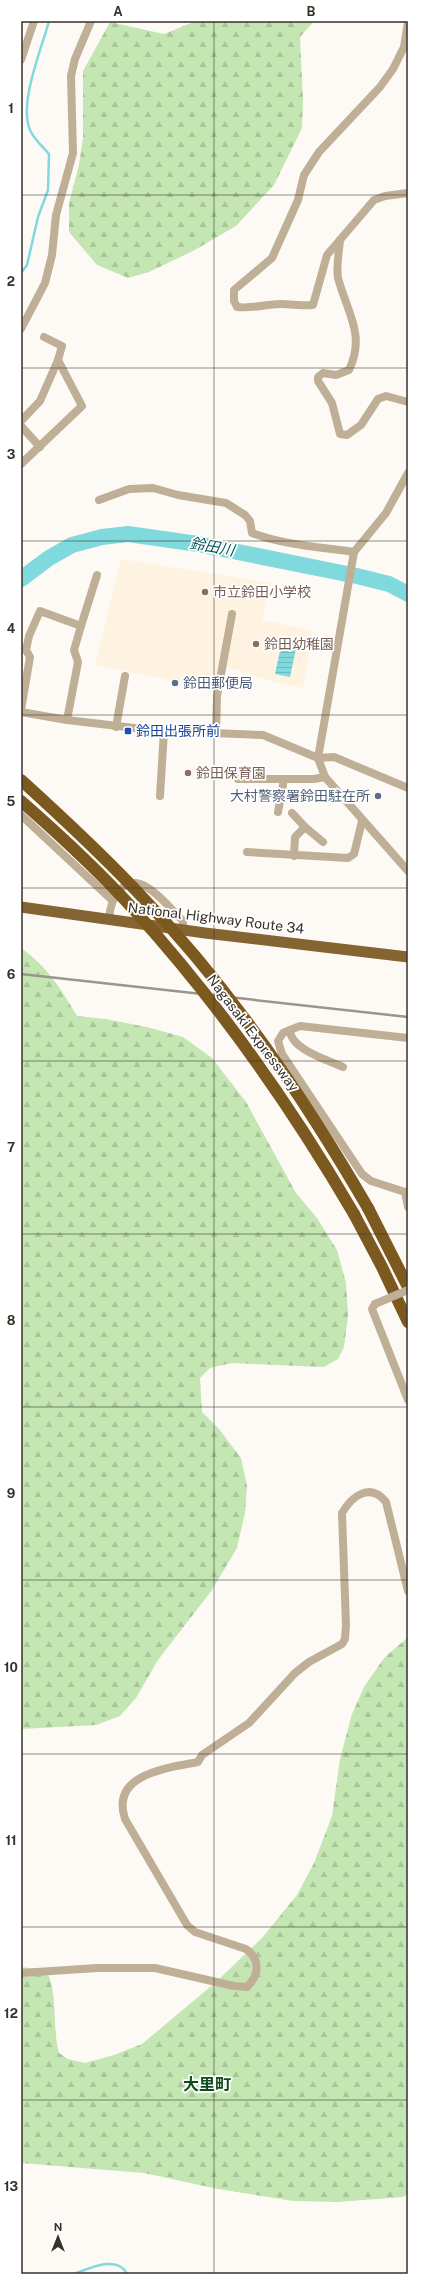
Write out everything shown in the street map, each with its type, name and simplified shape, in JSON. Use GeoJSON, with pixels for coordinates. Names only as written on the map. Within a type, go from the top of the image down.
{"type":"FeatureCollection","features":[{"type":"Feature","properties":{"kind":"highway","name":"Nagasaki Expressway"},"geometry":{"type":"LineString","coordinates":[[21,780],[79,832],[146,900],[209,974],[269,1052],[312,1115],[368,1208],[408,1288]]}},
{"type":"Feature","properties":{"kind":"highway","name":"Nagasaki Expressway"},"geometry":{"type":"LineString","coordinates":[[21,801],[69,844],[130,905],[198,983],[257,1060],[300,1123],[354,1214],[382,1267],[408,1322]]}},
{"type":"Feature","properties":{"kind":"highway","name":"National Highway Route 34"},"geometry":{"type":"LineString","coordinates":[[21,907],[408,957]]}},
{"type":"Feature","properties":{"kind":"street"},"geometry":{"type":"LineString","coordinates":[[21,60],[34,21]]}},
{"type":"Feature","properties":{"kind":"street"},"geometry":{"type":"LineString","coordinates":[[21,329],[45,283],[52,255],[56,215],[73,153],[70,76],[75,59],[91,21]]}},
{"type":"Feature","properties":{"kind":"street"},"geometry":{"type":"LineString","coordinates":[[408,22],[404,47],[393,69],[380,87],[319,152],[304,175],[298,200],[272,258],[234,290],[234,301],[237,307],[246,308],[281,304],[297,306],[313,305],[327,255],[374,200],[385,196],[408,193]]}},
{"type":"Feature","properties":{"kind":"street"},"geometry":{"type":"LineString","coordinates":[[340,240],[338,276],[356,329],[357,351],[349,370],[336,375],[323,373],[318,376],[318,381],[330,399],[340,434],[347,435],[361,425],[378,400],[386,396],[408,402]]}},
{"type":"Feature","properties":{"kind":"street"},"geometry":{"type":"LineString","coordinates":[[21,422],[40,402],[58,360],[62,346],[44,337]]}},
{"type":"Feature","properties":{"kind":"street"},"geometry":{"type":"LineString","coordinates":[[21,464],[82,406],[58,360]]}},
{"type":"Feature","properties":{"kind":"street"},"geometry":{"type":"LineString","coordinates":[[21,426],[40,447]]}},
{"type":"Feature","properties":{"kind":"street"},"geometry":{"type":"LineString","coordinates":[[408,473],[386,513],[354,554],[318,758],[325,777],[362,821],[408,871]]}},
{"type":"Feature","properties":{"kind":"street"},"geometry":{"type":"LineString","coordinates":[[99,500],[129,489],[153,488],[178,495],[226,503],[246,515],[250,521],[252,533],[283,542],[354,554]]}},
{"type":"Feature","properties":{"kind":"street"},"geometry":{"type":"LineString","coordinates":[[67,720],[78,662],[74,650],[97,575]]}},
{"type":"Feature","properties":{"kind":"street"},"geometry":{"type":"LineString","coordinates":[[81,626],[40,611],[24,649],[30,657],[21,711],[67,720],[164,731],[263,735],[318,758],[334,758],[408,788]]}},
{"type":"Feature","properties":{"kind":"street"},"geometry":{"type":"LineString","coordinates":[[216,733],[217,696],[232,614]]}},
{"type":"Feature","properties":{"kind":"street"},"geometry":{"type":"LineString","coordinates":[[116,726],[125,676]]}},
{"type":"Feature","properties":{"kind":"street"},"geometry":{"type":"LineString","coordinates":[[160,796],[164,731]]}},
{"type":"Feature","properties":{"kind":"street"},"geometry":{"type":"LineString","coordinates":[[238,779],[314,779],[325,777]]}},
{"type":"Feature","properties":{"kind":"street"},"geometry":{"type":"LineString","coordinates":[[278,812],[284,779]]}},
{"type":"Feature","properties":{"kind":"street"},"geometry":{"type":"LineString","coordinates":[[292,813],[323,842]]}},
{"type":"Feature","properties":{"kind":"street"},"geometry":{"type":"LineString","coordinates":[[21,815],[112,900]]}},
{"type":"Feature","properties":{"kind":"street"},"geometry":{"type":"LineString","coordinates":[[247,852],[294,856],[348,858],[354,854],[362,821]]}},
{"type":"Feature","properties":{"kind":"street"},"geometry":{"type":"LineString","coordinates":[[294,856],[295,838],[305,826]]}},
{"type":"Feature","properties":{"kind":"street"},"geometry":{"type":"LineString","coordinates":[[109,918],[112,900],[124,886],[136,884],[143,885],[183,921],[183,929]]}},
{"type":"Feature","properties":{"kind":"street"},"geometry":{"type":"LineString","coordinates":[[408,1038],[300,1026],[283,1033],[278,1041],[282,1054],[362,1174],[371,1182],[407,1192],[408,1207]]}},
{"type":"Feature","properties":{"kind":"street"},"geometry":{"type":"LineString","coordinates":[[290,1030],[290,1035],[299,1047],[343,1068]]}},
{"type":"Feature","properties":{"kind":"street"},"geometry":{"type":"LineString","coordinates":[[408,1288],[375,1304],[372,1309],[408,1400]]}},
{"type":"Feature","properties":{"kind":"street"},"geometry":{"type":"LineString","coordinates":[[21,1973],[96,1968],[155,1968],[234,1986],[247,1987],[255,1979],[257,1963],[254,1955],[246,1949],[195,1932],[187,1925],[125,1819],[121,1809],[123,1798],[129,1787],[139,1778],[156,1771],[198,1762],[202,1755],[249,1723],[295,1673],[309,1662],[342,1644],[345,1639],[346,1625],[342,1513],[349,1501],[360,1494],[371,1492],[380,1494],[386,1502],[408,1591]]}},
{"type":"Feature","properties":{"kind":"shaded area"},"geometry":{"type":"Polygon","coordinates":[[[121,559],[270,583],[262,620],[313,631],[303,688],[270,681],[220,664],[214,689],[95,665],[121,559]]]}},
{"type":"Feature","properties":{"kind":"green space"},"geometry":{"type":"Polygon","coordinates":[[[196,21],[314,21],[300,37],[303,101],[302,128],[274,185],[236,226],[193,251],[149,272],[128,278],[97,265],[69,232],[69,203],[79,165],[83,138],[83,71],[110,22],[164,34],[196,21]]]}},
{"type":"Feature","properties":{"kind":"green space"},"geometry":{"type":"Polygon","coordinates":[[[21,948],[46,970],[59,987],[77,1016],[105,1019],[147,1027],[183,1037],[212,1058],[246,1102],[296,1193],[317,1218],[337,1250],[346,1283],[348,1315],[344,1347],[338,1359],[324,1367],[232,1363],[210,1368],[200,1378],[202,1412],[219,1429],[241,1458],[247,1486],[245,1513],[237,1548],[212,1590],[158,1660],[136,1698],[120,1716],[96,1725],[21,1729],[21,948]]]}},
{"type":"Feature","properties":{"kind":"green space"},"geometry":{"type":"Polygon","coordinates":[[[408,1637],[408,2194],[403,2197],[338,2202],[293,2201],[218,2189],[144,2173],[21,2163],[21,1967],[36,1969],[48,1974],[53,1993],[59,2053],[68,2059],[85,2063],[114,2055],[142,2044],[216,1982],[262,1938],[297,1895],[314,1863],[332,1816],[340,1759],[352,1714],[364,1687],[384,1658],[408,1637]]]}},
{"type":"Feature","properties":{"kind":"water"},"geometry":{"type":"Polygon","coordinates":[[[282,641],[297,644],[290,677],[275,674],[282,641]]]}},
{"type":"Feature","properties":{"kind":"waterway"},"geometry":{"type":"LineString","coordinates":[[21,273],[27,265],[38,217],[48,190],[49,154],[31,132],[27,121],[27,107],[32,77],[49,21]]}},
{"type":"Feature","properties":{"kind":"waterway","name":"鈴田川"},"geometry":{"type":"LineString","coordinates":[[21,579],[49,558],[72,545],[102,537],[128,534],[198,544],[357,576],[389,584],[408,594]]}},
{"type":"Feature","properties":{"kind":"waterway","name":"鈴田川"},"geometry":{"type":"LineString","coordinates":[[404,591],[408,587]]}},
{"type":"Feature","properties":{"kind":"waterway"},"geometry":{"type":"LineString","coordinates":[[74,2274],[110,2264],[123,2268],[127,2274]]}},
{"type":"Feature","properties":{"kind":"railway"},"geometry":{"type":"LineString","coordinates":[[21,974],[408,1017]]}},
{"type":"Feature","properties":{"kind":"place","name":"市立鈴田小学校"},"geometry":{"type":"Point","coordinates":[205,592]}},
{"type":"Feature","properties":{"kind":"place","name":"鈴田幼稚園"},"geometry":{"type":"Point","coordinates":[256,644]}},
{"type":"Feature","properties":{"kind":"place","name":"鈴田郵便局"},"geometry":{"type":"Point","coordinates":[175,683]}},
{"type":"Feature","properties":{"kind":"place","name":"鈴田出張所前"},"geometry":{"type":"Point","coordinates":[128,731]}},
{"type":"Feature","properties":{"kind":"place","name":"鈴田保育園"},"geometry":{"type":"Point","coordinates":[188,773]}},
{"type":"Feature","properties":{"kind":"place","name":"大村警察署鈴田駐在所"},"geometry":{"type":"Point","coordinates":[378,796]}},
{"type":"Feature","properties":{"kind":"district","name":"大里町"},"geometry":{"type":"Point","coordinates":[207,2084]}}]}
